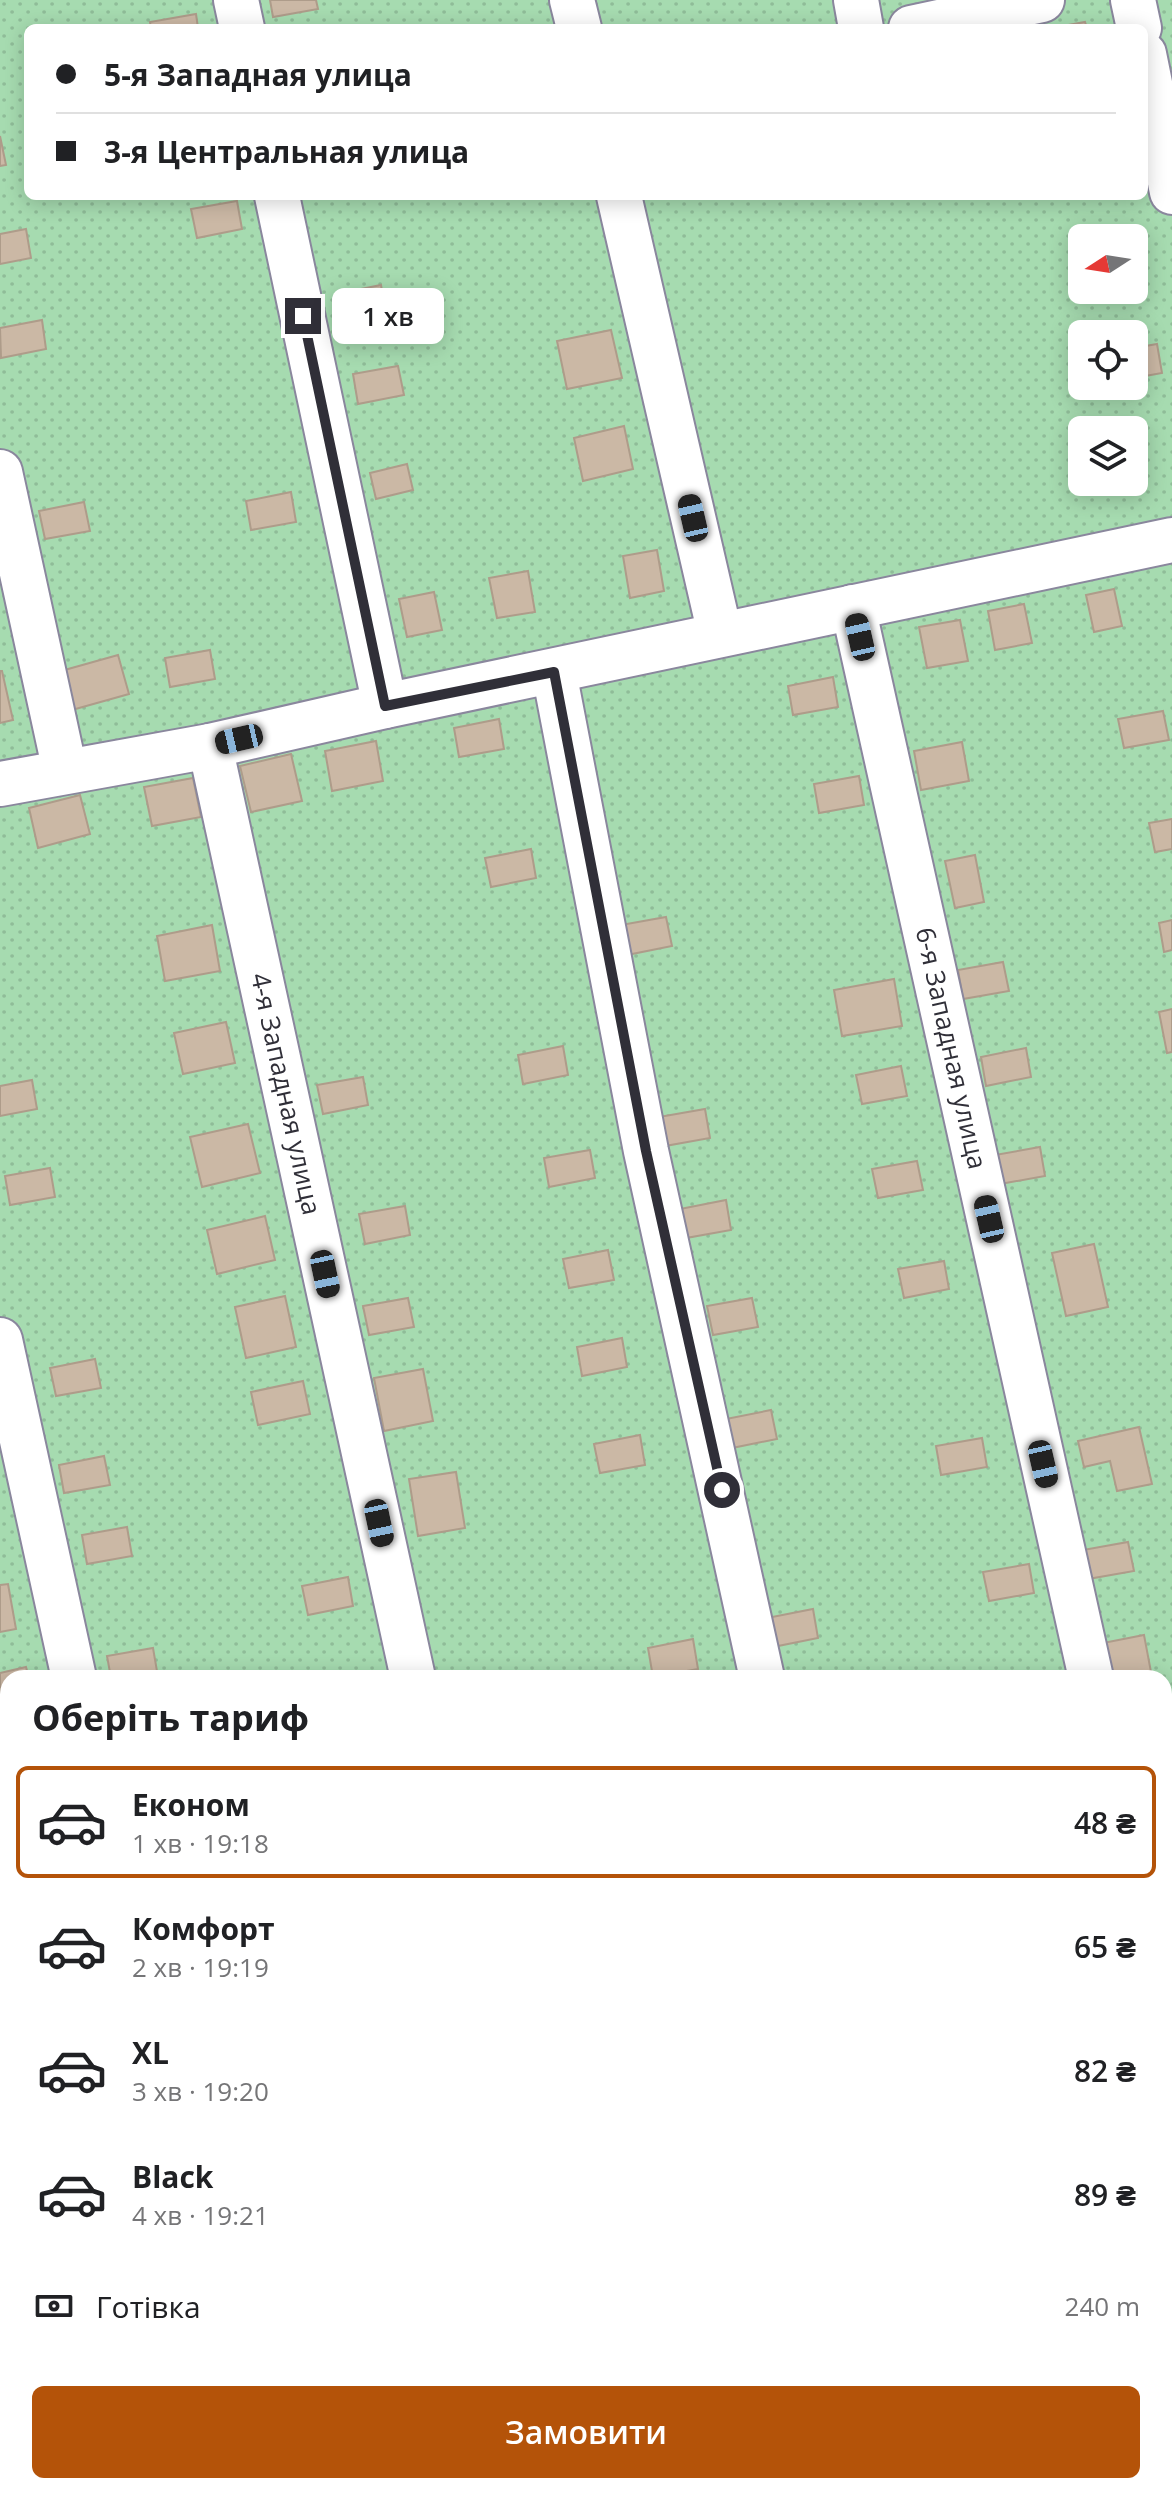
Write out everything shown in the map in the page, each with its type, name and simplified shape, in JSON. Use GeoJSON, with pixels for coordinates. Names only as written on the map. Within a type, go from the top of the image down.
{"type":"FeatureCollection","features":[{"type":"Feature","properties":{"kind":"street"},"geometry":{"type":"LineString","coordinates":[[236,0],[241,24]]}},
{"type":"Feature","properties":{"kind":"street"},"geometry":{"type":"LineString","coordinates":[[572,0],[578,24]]}},
{"type":"Feature","properties":{"kind":"street"},"geometry":{"type":"LineString","coordinates":[[856,0],[860,24]]}},
{"type":"Feature","properties":{"kind":"street"},"geometry":{"type":"LineString","coordinates":[[930,24],[1042,0]]}},
{"type":"Feature","properties":{"kind":"street"},"geometry":{"type":"LineString","coordinates":[[1133,0],[1138,24]]}},
{"type":"Feature","properties":{"kind":"street"},"geometry":{"type":"LineString","coordinates":[[1148,74],[1172,192]]}},
{"type":"Feature","properties":{"kind":"street"},"geometry":{"type":"LineString","coordinates":[[278,200],[385,706]]}},
{"type":"Feature","properties":{"kind":"street"},"geometry":{"type":"LineString","coordinates":[[620,200],[720,634]]}},
{"type":"Feature","properties":{"kind":"street"},"geometry":{"type":"LineString","coordinates":[[0,472],[65,771]]}},
{"type":"Feature","properties":{"kind":"street"},"geometry":{"type":"LineString","coordinates":[[0,784],[210,746],[720,634],[1172,540]]}},
{"type":"Feature","properties":{"kind":"street","name":"6-я Западная улица"},"geometry":{"type":"LineString","coordinates":[[853,607],[1089,1670]]}},
{"type":"Feature","properties":{"kind":"street"},"geometry":{"type":"LineString","coordinates":[[554,672],[646,1151],[760,1670]]}},
{"type":"Feature","properties":{"kind":"street","name":"4-я Западная улица"},"geometry":{"type":"LineString","coordinates":[[210,746],[411,1670]]}},
{"type":"Feature","properties":{"kind":"street"},"geometry":{"type":"LineString","coordinates":[[0,1340],[72,1670]]}},
{"type":"Feature","properties":{"kind":"green space"},"geometry":{"type":"Polygon","coordinates":[[[0,0],[1172,0],[1172,1670],[0,1670],[0,0]]]}},
{"type":"Feature","properties":{"kind":"building"},"geometry":{"type":"Polygon","coordinates":[[[270,0],[316,0],[318,9],[273,17],[270,0]]]}},
{"type":"Feature","properties":{"kind":"building"},"geometry":{"type":"Polygon","coordinates":[[[196,14],[197,24],[150,24],[196,14]]]}},
{"type":"Feature","properties":{"kind":"building"},"geometry":{"type":"Polygon","coordinates":[[[0,136],[6,165],[0,166],[0,136]]]}},
{"type":"Feature","properties":{"kind":"building"},"geometry":{"type":"Polygon","coordinates":[[[237,201],[242,229],[197,238],[191,209],[237,201]]]}},
{"type":"Feature","properties":{"kind":"building"},"geometry":{"type":"Polygon","coordinates":[[[26,229],[31,258],[0,264],[0,234],[26,229]]]}},
{"type":"Feature","properties":{"kind":"building"},"geometry":{"type":"Polygon","coordinates":[[[381,285],[386,315],[341,323],[336,294],[381,285]]]}},
{"type":"Feature","properties":{"kind":"building"},"geometry":{"type":"Polygon","coordinates":[[[42,320],[46,349],[1,358],[0,328],[42,320]]]}},
{"type":"Feature","properties":{"kind":"building"},"geometry":{"type":"Polygon","coordinates":[[[611,330],[622,378],[567,389],[557,341],[611,330]]]}},
{"type":"Feature","properties":{"kind":"building"},"geometry":{"type":"Polygon","coordinates":[[[1157,344],[1162,373],[1148,376],[1148,346],[1157,344]]]}},
{"type":"Feature","properties":{"kind":"building"},"geometry":{"type":"Polygon","coordinates":[[[398,366],[404,395],[358,404],[353,374],[398,366]]]}},
{"type":"Feature","properties":{"kind":"building"},"geometry":{"type":"Polygon","coordinates":[[[624,426],[633,469],[583,481],[574,438],[624,426]]]}},
{"type":"Feature","properties":{"kind":"building"},"geometry":{"type":"Polygon","coordinates":[[[407,464],[413,490],[376,499],[370,473],[407,464]]]}},
{"type":"Feature","properties":{"kind":"building"},"geometry":{"type":"Polygon","coordinates":[[[291,492],[296,522],[251,530],[246,501],[291,492]]]}},
{"type":"Feature","properties":{"kind":"building"},"geometry":{"type":"Polygon","coordinates":[[[84,502],[90,531],[45,539],[39,511],[84,502]]]}},
{"type":"Feature","properties":{"kind":"building"},"geometry":{"type":"Polygon","coordinates":[[[657,550],[664,591],[630,598],[623,556],[657,550]]]}},
{"type":"Feature","properties":{"kind":"building"},"geometry":{"type":"Polygon","coordinates":[[[528,571],[535,612],[497,618],[489,578],[528,571]]]}},
{"type":"Feature","properties":{"kind":"building"},"geometry":{"type":"Polygon","coordinates":[[[1114,589],[1122,626],[1094,632],[1086,595],[1114,589]]]}},
{"type":"Feature","properties":{"kind":"building"},"geometry":{"type":"Polygon","coordinates":[[[434,592],[442,630],[407,637],[399,599],[434,592]]]}},
{"type":"Feature","properties":{"kind":"building"},"geometry":{"type":"Polygon","coordinates":[[[1024,604],[1032,643],[995,650],[988,611],[1024,604]]]}},
{"type":"Feature","properties":{"kind":"building"},"geometry":{"type":"Polygon","coordinates":[[[960,620],[968,661],[927,668],[919,627],[960,620]]]}},
{"type":"Feature","properties":{"kind":"building"},"geometry":{"type":"Polygon","coordinates":[[[210,650],[215,679],[170,687],[165,658],[210,650]]]}},
{"type":"Feature","properties":{"kind":"building"},"geometry":{"type":"Polygon","coordinates":[[[118,655],[129,694],[72,710],[61,671],[118,655]]]}},
{"type":"Feature","properties":{"kind":"building"},"geometry":{"type":"Polygon","coordinates":[[[0,671],[13,720],[0,723],[0,671]]]}},
{"type":"Feature","properties":{"kind":"building"},"geometry":{"type":"Polygon","coordinates":[[[833,677],[838,707],[793,715],[788,686],[833,677]]]}},
{"type":"Feature","properties":{"kind":"building"},"geometry":{"type":"Polygon","coordinates":[[[1163,711],[1169,740],[1124,748],[1118,719],[1163,711]]]}},
{"type":"Feature","properties":{"kind":"building"},"geometry":{"type":"Polygon","coordinates":[[[499,719],[504,749],[459,757],[454,728],[499,719]]]}},
{"type":"Feature","properties":{"kind":"building"},"geometry":{"type":"Polygon","coordinates":[[[376,741],[383,781],[332,791],[325,751],[376,741]]]}},
{"type":"Feature","properties":{"kind":"building"},"geometry":{"type":"Polygon","coordinates":[[[962,742],[969,781],[921,790],[914,751],[962,742]]]}},
{"type":"Feature","properties":{"kind":"building"},"geometry":{"type":"Polygon","coordinates":[[[291,754],[302,801],[251,812],[240,766],[291,754]]]}},
{"type":"Feature","properties":{"kind":"building"},"geometry":{"type":"Polygon","coordinates":[[[859,776],[864,805],[819,813],[814,784],[859,776]]]}},
{"type":"Feature","properties":{"kind":"building"},"geometry":{"type":"Polygon","coordinates":[[[193,778],[201,817],[152,826],[144,787],[193,778]]]}},
{"type":"Feature","properties":{"kind":"building"},"geometry":{"type":"Polygon","coordinates":[[[80,795],[90,834],[38,848],[29,808],[80,795]]]}},
{"type":"Feature","properties":{"kind":"building"},"geometry":{"type":"Polygon","coordinates":[[[1172,819],[1172,849],[1155,852],[1149,823],[1172,819]]]}},
{"type":"Feature","properties":{"kind":"building"},"geometry":{"type":"Polygon","coordinates":[[[531,849],[536,878],[491,887],[485,858],[531,849]]]}},
{"type":"Feature","properties":{"kind":"building"},"geometry":{"type":"Polygon","coordinates":[[[975,855],[984,902],[955,908],[945,861],[975,855]]]}},
{"type":"Feature","properties":{"kind":"building"},"geometry":{"type":"Polygon","coordinates":[[[666,917],[672,946],[627,955],[621,925],[666,917]]]}},
{"type":"Feature","properties":{"kind":"building"},"geometry":{"type":"Polygon","coordinates":[[[1172,920],[1172,950],[1164,952],[1159,923],[1172,920]]]}},
{"type":"Feature","properties":{"kind":"building"},"geometry":{"type":"Polygon","coordinates":[[[212,925],[220,971],[165,981],[157,936],[212,925]]]}},
{"type":"Feature","properties":{"kind":"building"},"geometry":{"type":"Polygon","coordinates":[[[1003,962],[1009,991],[963,999],[958,970],[1003,962]]]}},
{"type":"Feature","properties":{"kind":"building"},"geometry":{"type":"Polygon","coordinates":[[[894,979],[902,1026],[842,1036],[834,990],[894,979]]]}},
{"type":"Feature","properties":{"kind":"building"},"geometry":{"type":"Polygon","coordinates":[[[1172,1009],[1172,1052],[1167,1053],[1159,1012],[1172,1009]]]}},
{"type":"Feature","properties":{"kind":"building"},"geometry":{"type":"Polygon","coordinates":[[[226,1022],[235,1063],[183,1074],[174,1033],[226,1022]]]}},
{"type":"Feature","properties":{"kind":"building"},"geometry":{"type":"Polygon","coordinates":[[[563,1046],[568,1075],[523,1084],[518,1055],[563,1046]]]}},
{"type":"Feature","properties":{"kind":"building"},"geometry":{"type":"Polygon","coordinates":[[[1026,1048],[1031,1077],[986,1086],[981,1057],[1026,1048]]]}},
{"type":"Feature","properties":{"kind":"building"},"geometry":{"type":"Polygon","coordinates":[[[901,1066],[907,1096],[862,1104],[856,1075],[901,1066]]]}},
{"type":"Feature","properties":{"kind":"building"},"geometry":{"type":"Polygon","coordinates":[[[363,1077],[368,1105],[323,1114],[317,1085],[363,1077]]]}},
{"type":"Feature","properties":{"kind":"building"},"geometry":{"type":"Polygon","coordinates":[[[32,1080],[37,1109],[0,1116],[0,1086],[32,1080]]]}},
{"type":"Feature","properties":{"kind":"building"},"geometry":{"type":"Polygon","coordinates":[[[705,1109],[710,1138],[665,1146],[659,1117],[705,1109]]]}},
{"type":"Feature","properties":{"kind":"building"},"geometry":{"type":"Polygon","coordinates":[[[248,1124],[260,1173],[202,1187],[190,1137],[248,1124]]]}},
{"type":"Feature","properties":{"kind":"building"},"geometry":{"type":"Polygon","coordinates":[[[1040,1147],[1045,1176],[1000,1184],[995,1155],[1040,1147]]]}},
{"type":"Feature","properties":{"kind":"building"},"geometry":{"type":"Polygon","coordinates":[[[590,1150],[595,1178],[549,1187],[544,1158],[590,1150]]]}},
{"type":"Feature","properties":{"kind":"building"},"geometry":{"type":"Polygon","coordinates":[[[917,1161],[923,1190],[878,1198],[872,1169],[917,1161]]]}},
{"type":"Feature","properties":{"kind":"building"},"geometry":{"type":"Polygon","coordinates":[[[50,1168],[55,1197],[10,1205],[5,1176],[50,1168]]]}},
{"type":"Feature","properties":{"kind":"building"},"geometry":{"type":"Polygon","coordinates":[[[726,1200],[731,1230],[686,1238],[680,1209],[726,1200]]]}},
{"type":"Feature","properties":{"kind":"building"},"geometry":{"type":"Polygon","coordinates":[[[405,1206],[410,1235],[365,1244],[359,1214],[405,1206]]]}},
{"type":"Feature","properties":{"kind":"building"},"geometry":{"type":"Polygon","coordinates":[[[265,1216],[275,1260],[217,1274],[207,1230],[265,1216]]]}},
{"type":"Feature","properties":{"kind":"building"},"geometry":{"type":"Polygon","coordinates":[[[1094,1244],[1108,1307],[1066,1316],[1052,1253],[1094,1244]]]}},
{"type":"Feature","properties":{"kind":"building"},"geometry":{"type":"Polygon","coordinates":[[[608,1250],[614,1280],[569,1288],[563,1259],[608,1250]]]}},
{"type":"Feature","properties":{"kind":"building"},"geometry":{"type":"Polygon","coordinates":[[[944,1261],[949,1289],[904,1298],[898,1269],[944,1261]]]}},
{"type":"Feature","properties":{"kind":"building"},"geometry":{"type":"Polygon","coordinates":[[[285,1296],[296,1347],[246,1358],[235,1307],[285,1296]]]}},
{"type":"Feature","properties":{"kind":"building"},"geometry":{"type":"Polygon","coordinates":[[[408,1298],[414,1327],[369,1335],[363,1306],[408,1298]]]}},
{"type":"Feature","properties":{"kind":"building"},"geometry":{"type":"Polygon","coordinates":[[[752,1298],[758,1327],[713,1335],[707,1306],[752,1298]]]}},
{"type":"Feature","properties":{"kind":"building"},"geometry":{"type":"Polygon","coordinates":[[[622,1338],[627,1367],[582,1376],[577,1347],[622,1338]]]}},
{"type":"Feature","properties":{"kind":"building"},"geometry":{"type":"Polygon","coordinates":[[[95,1359],[101,1388],[56,1396],[50,1368],[95,1359]]]}},
{"type":"Feature","properties":{"kind":"building"},"geometry":{"type":"Polygon","coordinates":[[[423,1369],[433,1421],[384,1431],[374,1378],[423,1369]]]}},
{"type":"Feature","properties":{"kind":"building"},"geometry":{"type":"Polygon","coordinates":[[[303,1381],[310,1414],[258,1425],[251,1392],[303,1381]]]}},
{"type":"Feature","properties":{"kind":"building"},"geometry":{"type":"Polygon","coordinates":[[[771,1410],[777,1439],[732,1448],[726,1419],[771,1410]]]}},
{"type":"Feature","properties":{"kind":"building"},"geometry":{"type":"Polygon","coordinates":[[[1139,1427],[1152,1484],[1117,1491],[1110,1461],[1084,1467],[1078,1441],[1139,1427]]]}},
{"type":"Feature","properties":{"kind":"building"},"geometry":{"type":"Polygon","coordinates":[[[640,1435],[645,1465],[600,1473],[594,1444],[640,1435]]]}},
{"type":"Feature","properties":{"kind":"building"},"geometry":{"type":"Polygon","coordinates":[[[982,1438],[987,1467],[941,1475],[936,1446],[982,1438]]]}},
{"type":"Feature","properties":{"kind":"building"},"geometry":{"type":"Polygon","coordinates":[[[104,1456],[110,1485],[64,1493],[59,1465],[104,1456]]]}},
{"type":"Feature","properties":{"kind":"building"},"geometry":{"type":"Polygon","coordinates":[[[456,1472],[465,1528],[418,1536],[409,1479],[456,1472]]]}},
{"type":"Feature","properties":{"kind":"building"},"geometry":{"type":"Polygon","coordinates":[[[127,1527],[132,1556],[87,1564],[82,1535],[127,1527]]]}},
{"type":"Feature","properties":{"kind":"building"},"geometry":{"type":"Polygon","coordinates":[[[1128,1542],[1134,1571],[1088,1579],[1083,1550],[1128,1542]]]}},
{"type":"Feature","properties":{"kind":"building"},"geometry":{"type":"Polygon","coordinates":[[[1029,1564],[1034,1593],[989,1601],[983,1572],[1029,1564]]]}},
{"type":"Feature","properties":{"kind":"building"},"geometry":{"type":"Polygon","coordinates":[[[348,1577],[353,1606],[308,1615],[302,1586],[348,1577]]]}},
{"type":"Feature","properties":{"kind":"building"},"geometry":{"type":"Polygon","coordinates":[[[8,1584],[16,1629],[0,1632],[0,1585],[8,1584]]]}},
{"type":"Feature","properties":{"kind":"building"},"geometry":{"type":"Polygon","coordinates":[[[813,1609],[818,1638],[773,1647],[767,1618],[813,1609]]]}},
{"type":"Feature","properties":{"kind":"building"},"geometry":{"type":"Polygon","coordinates":[[[1144,1635],[1151,1670],[1108,1670],[1103,1643],[1144,1635]]]}},
{"type":"Feature","properties":{"kind":"building"},"geometry":{"type":"Polygon","coordinates":[[[693,1639],[698,1669],[652,1670],[648,1648],[693,1639]]]}},
{"type":"Feature","properties":{"kind":"building"},"geometry":{"type":"Polygon","coordinates":[[[153,1648],[157,1670],[110,1670],[107,1656],[153,1648]]]}},
{"type":"Feature","properties":{"kind":"route"},"geometry":{"type":"LineString","coordinates":[[303,316],[385,706],[554,672],[646,1151],[722,1490]]}}]}
